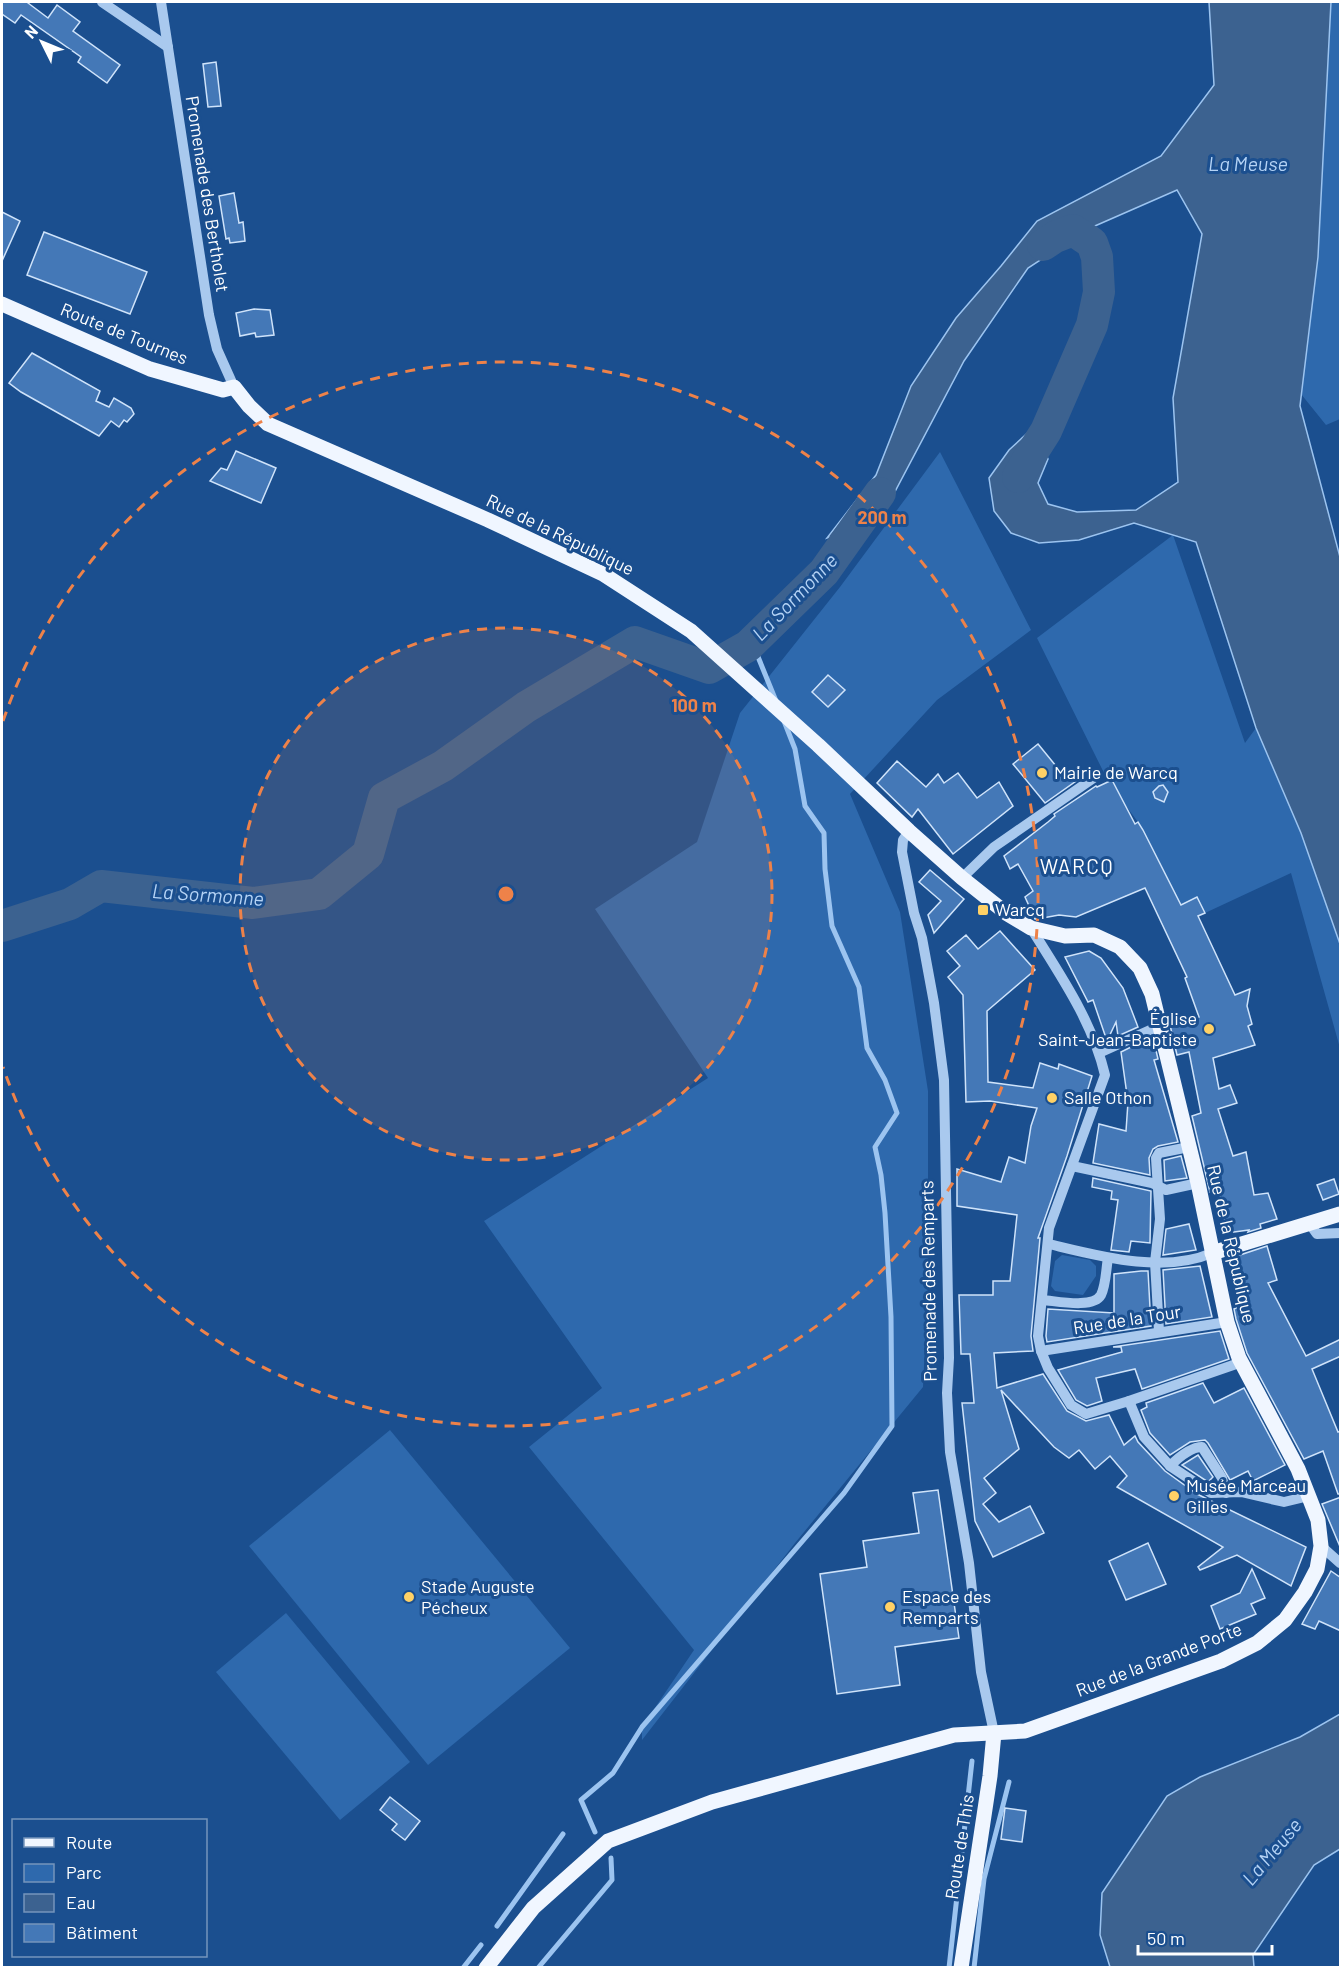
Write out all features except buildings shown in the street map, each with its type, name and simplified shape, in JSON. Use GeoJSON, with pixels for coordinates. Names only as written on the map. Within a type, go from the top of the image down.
{"type":"FeatureCollection","features":[{"type":"Feature","properties":{"kind":"main road","name":"Route de Tournes"},"geometry":{"type":"LineString","coordinates":[[2,304],[150,369],[222,390],[234,387]]}},
{"type":"Feature","properties":{"kind":"main road","name":"Rue de la République"},"geometry":{"type":"LineString","coordinates":[[234,387],[249,406],[268,424],[488,520],[603,574],[691,632],[818,745],[909,831],[1006,913],[1031,928],[1065,936],[1094,935],[1120,947],[1140,968],[1152,994],[1198,1183],[1227,1322],[1242,1362],[1294,1460],[1318,1520],[1322,1535],[1321,1546]]}},
{"type":"Feature","properties":{"kind":"main road"},"geometry":{"type":"LineString","coordinates":[[1212,1252],[1341,1214]]}},
{"type":"Feature","properties":{"kind":"main road","name":"Rue de la Grande Porte"},"geometry":{"type":"LineString","coordinates":[[486,1968],[533,1908],[608,1841],[712,1802],[954,1735],[1025,1731],[1221,1661],[1257,1643],[1285,1620],[1305,1592],[1317,1569],[1321,1546]]}},
{"type":"Feature","properties":{"kind":"main road","name":"Route de This"},"geometry":{"type":"LineString","coordinates":[[961,1968],[990,1776],[994,1733]]}},
{"type":"Feature","properties":{"kind":"street"},"geometry":{"type":"LineString","coordinates":[[102,2],[168,47]]}},
{"type":"Feature","properties":{"kind":"street","name":"Promenade des Bertholet"},"geometry":{"type":"LineString","coordinates":[[161,2],[209,315],[217,349],[234,387]]}},
{"type":"Feature","properties":{"kind":"street"},"geometry":{"type":"LineString","coordinates":[[962,878],[993,847],[1098,775]]}},
{"type":"Feature","properties":{"kind":"street","name":"Promenade des Remparts"},"geometry":{"type":"LineString","coordinates":[[909,831],[903,840],[902,852],[934,1003],[944,1080],[949,1358],[947,1393],[950,1452],[969,1563],[981,1672],[994,1733]]}},
{"type":"Feature","properties":{"kind":"street"},"geometry":{"type":"LineString","coordinates":[[1031,928],[1084,1014],[1099,1053],[1104,1075],[1050,1228],[1042,1300],[1040,1346],[1048,1368],[1071,1405],[1086,1414],[1242,1362]]}},
{"type":"Feature","properties":{"kind":"street"},"geometry":{"type":"LineString","coordinates":[[1099,1053],[1159,1026]]}},
{"type":"Feature","properties":{"kind":"street"},"geometry":{"type":"LineString","coordinates":[[1159,1331],[1155,1262],[1160,1219],[1156,1158],[1159,1153],[1189,1147]]}},
{"type":"Feature","properties":{"kind":"street"},"geometry":{"type":"LineString","coordinates":[[1072,1166],[1152,1183],[1166,1190],[1198,1183]]}},
{"type":"Feature","properties":{"kind":"street"},"geometry":{"type":"LineString","coordinates":[[1309,1223],[1317,1234],[1341,1233]]}},
{"type":"Feature","properties":{"kind":"street"},"geometry":{"type":"LineString","coordinates":[[1049,1244],[1108,1258],[1142,1262],[1197,1259],[1212,1252]]}},
{"type":"Feature","properties":{"kind":"street"},"geometry":{"type":"LineString","coordinates":[[1042,1300],[1088,1303],[1097,1300],[1102,1293],[1108,1258]]}},
{"type":"Feature","properties":{"kind":"street","name":"Rue de la Tour"},"geometry":{"type":"LineString","coordinates":[[1040,1346],[1227,1322]]}},
{"type":"Feature","properties":{"kind":"street"},"geometry":{"type":"LineString","coordinates":[[1129,1401],[1144,1437],[1170,1466],[1211,1493],[1241,1492],[1284,1502],[1309,1496]]}},
{"type":"Feature","properties":{"kind":"street"},"geometry":{"type":"LineString","coordinates":[[1170,1466],[1197,1447],[1202,1447],[1222,1478],[1226,1493]]}},
{"type":"Feature","properties":{"kind":"street"},"geometry":{"type":"LineString","coordinates":[[1321,1546],[1341,1563]]}},
{"type":"Feature","properties":{"kind":"green space"},"geometry":{"type":"Polygon","coordinates":[[[1329,2],[1340,2],[1340,419],[1326,425],[1301,394],[1318,257],[1329,2]]]}},
{"type":"Feature","properties":{"kind":"green space"},"geometry":{"type":"Polygon","coordinates":[[[940,452],[1031,630],[937,700],[850,794],[900,912],[928,1091],[928,1284],[923,1387],[795,1543],[642,1740],[642,1727],[694,1650],[529,1447],[602,1388],[484,1221],[708,1078],[595,909],[697,842],[740,713],[840,587],[940,452]]]}},
{"type":"Feature","properties":{"kind":"green space"},"geometry":{"type":"Polygon","coordinates":[[[1173,535],[1245,743],[1256,728],[1301,833],[1340,944],[1340,1048],[1291,873],[1205,913],[1197,897],[1181,905],[1138,822],[1112,780],[1105,775],[1037,638],[1173,535]]]}},
{"type":"Feature","properties":{"kind":"green space"},"geometry":{"type":"Polygon","coordinates":[[[1062,1255],[1090,1260],[1096,1266],[1096,1276],[1083,1295],[1055,1291],[1051,1286],[1055,1261],[1062,1255]]]}},
{"type":"Feature","properties":{"kind":"green space","name":"Stade Auguste Pécheux"},"geometry":{"type":"Polygon","coordinates":[[[390,1430],[570,1648],[428,1765],[249,1546],[390,1430]]]}},
{"type":"Feature","properties":{"kind":"green space"},"geometry":{"type":"Polygon","coordinates":[[[286,1613],[410,1762],[340,1820],[216,1672],[286,1613]]]}},
{"type":"Feature","properties":{"kind":"water","name":"La Meuse"},"geometry":{"type":"Polygon","coordinates":[[[1209,2],[1331,2],[1318,257],[1300,406],[1340,557],[1340,944],[1301,833],[1256,728],[1196,542],[1134,523],[1079,540],[1039,543],[1011,533],[994,511],[989,478],[1009,450],[1034,427],[1048,459],[1038,483],[1048,504],[1077,512],[1136,510],[1178,482],[1173,398],[1202,234],[1177,190],[1088,229],[1028,268],[964,361],[880,520],[827,538],[876,475],[911,386],[956,318],[1037,221],[1161,156],[1214,85],[1209,2]]]}},
{"type":"Feature","properties":{"kind":"water","name":"La Meuse"},"geometry":{"type":"Polygon","coordinates":[[[1340,1714],[1340,1849],[1314,1865],[1253,1955],[1254,1967],[1110,1967],[1100,1935],[1102,1893],[1167,1796],[1200,1777],[1300,1737],[1340,1714]]]}},
{"type":"Feature","properties":{"kind":"waterway","name":"La Sormonne"},"geometry":{"type":"LineString","coordinates":[[1018,477],[1046,431],[1092,325],[1099,292],[1097,257],[1092,243],[1073,230],[1043,245]]}},
{"type":"Feature","properties":{"kind":"waterway","name":"La Sormonne"},"geometry":{"type":"LineString","coordinates":[[2,926],[70,904],[101,886],[253,903],[319,894],[368,854],[384,798],[443,766],[526,707],[635,642],[709,668],[748,646],[824,572],[880,493]]}},
{"type":"Feature","properties":{"kind":"waterway"},"geometry":{"type":"LineString","coordinates":[[752,642],[776,701]]}},
{"type":"Feature","properties":{"kind":"waterway"},"geometry":{"type":"LineString","coordinates":[[595,1832],[581,1800],[613,1773],[642,1727],[844,1493],[892,1426],[891,1317],[885,1213],[875,1147],[897,1113],[885,1080],[867,1048],[859,987],[832,926],[825,869],[824,833],[805,806],[795,749],[784,721]]}},
{"type":"Feature","properties":{"kind":"waterway"},"geometry":{"type":"LineString","coordinates":[[949,1968],[972,1761]]}},
{"type":"Feature","properties":{"kind":"waterway"},"geometry":{"type":"LineString","coordinates":[[974,1968],[984,1879],[1009,1782]]}},
{"type":"Feature","properties":{"kind":"waterway"},"geometry":{"type":"LineString","coordinates":[[497,1926],[563,1834]]}},
{"type":"Feature","properties":{"kind":"waterway"},"geometry":{"type":"LineString","coordinates":[[538,1968],[612,1880],[611,1858]]}},
{"type":"Feature","properties":{"kind":"waterway"},"geometry":{"type":"LineString","coordinates":[[463,1968],[481,1945]]}},
{"type":"Feature","properties":{"kind":"place","name":"Mairie de Warcq"},"geometry":{"type":"Point","coordinates":[1042,773]}},
{"type":"Feature","properties":{"kind":"place","name":"Warcq"},"geometry":{"type":"Point","coordinates":[983,910]}},
{"type":"Feature","properties":{"kind":"place","name":"Église Saint-Jean-Baptiste"},"geometry":{"type":"Point","coordinates":[1209,1029]}},
{"type":"Feature","properties":{"kind":"place","name":"Salle Othon"},"geometry":{"type":"Point","coordinates":[1052,1098]}},
{"type":"Feature","properties":{"kind":"place","name":"Musée Marceau Gilles"},"geometry":{"type":"Point","coordinates":[1174,1496]}},
{"type":"Feature","properties":{"kind":"place","name":"Stade Auguste Pécheux"},"geometry":{"type":"Point","coordinates":[409,1597]}},
{"type":"Feature","properties":{"kind":"place","name":"Espace des Remparts"},"geometry":{"type":"Point","coordinates":[890,1607]}},
{"type":"Feature","properties":{"kind":"district","name":"WARCQ"},"geometry":{"type":"Point","coordinates":[1077,867]}}]}
